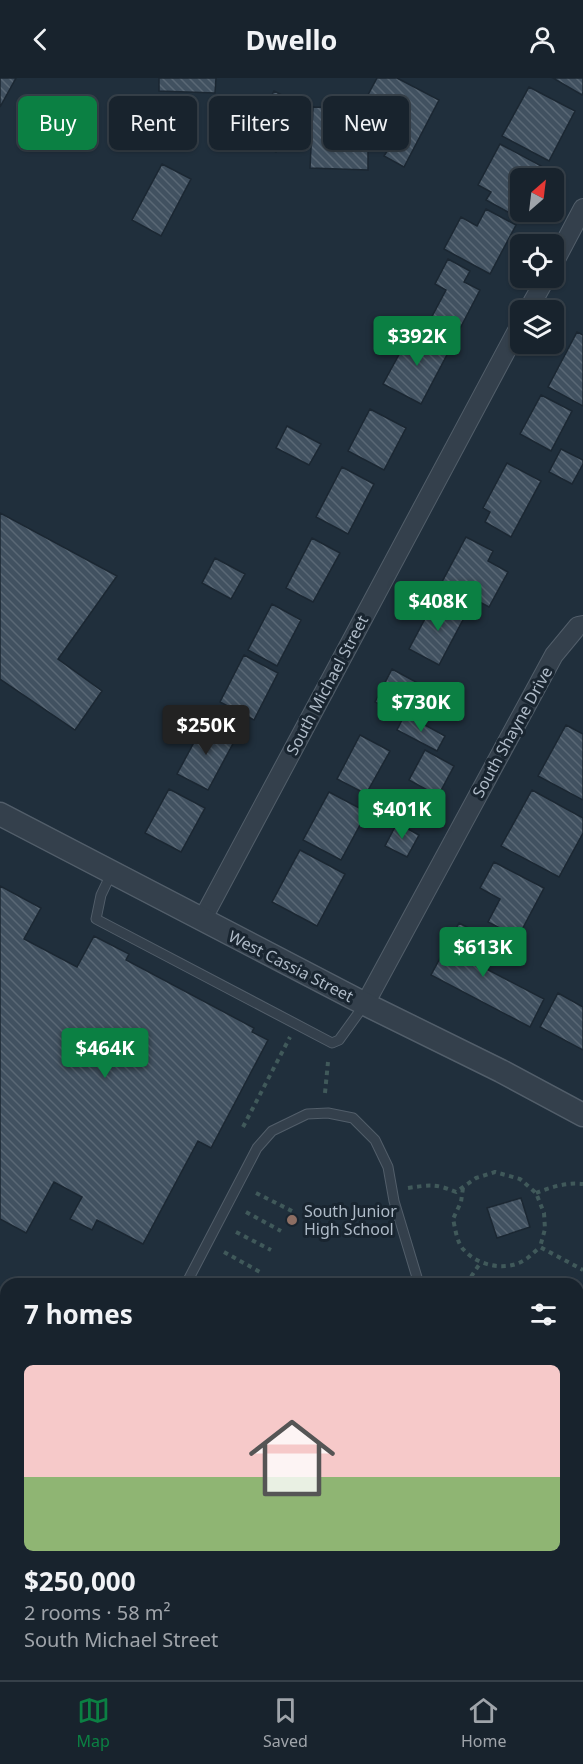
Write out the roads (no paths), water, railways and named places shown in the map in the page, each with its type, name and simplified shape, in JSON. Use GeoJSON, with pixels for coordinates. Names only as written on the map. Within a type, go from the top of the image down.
{"type":"FeatureCollection","features":[{"type":"Feature","properties":{"kind":"street"},"geometry":{"type":"LineString","coordinates":[[564,244],[583,208]]}},
{"type":"Feature","properties":{"kind":"street","name":"South Michael Street"},"geometry":{"type":"LineString","coordinates":[[202,920],[510,344]]}},
{"type":"Feature","properties":{"kind":"street","name":"South Shayne Drive"},"geometry":{"type":"LineString","coordinates":[[365,1004],[554,655],[578,626],[583,625]]}},
{"type":"Feature","properties":{"kind":"street","name":"West Cassia Street"},"geometry":{"type":"LineString","coordinates":[[0,814],[365,1004],[583,1114]]}},
{"type":"Feature","properties":{"kind":"lane"},"geometry":{"type":"LineString","coordinates":[[112,872],[101,895],[96,919],[332,1043],[339,1040],[365,1004]]}},
{"type":"Feature","properties":{"kind":"lane"},"geometry":{"type":"LineString","coordinates":[[189,1278],[257,1148],[272,1131],[290,1121],[307,1114],[328,1113],[353,1118],[375,1140],[388,1167],[394,1201],[417,1278]]}},
{"type":"Feature","properties":{"kind":"place","name":"South Junior High School"},"geometry":{"type":"Point","coordinates":[292,1220]}}]}
